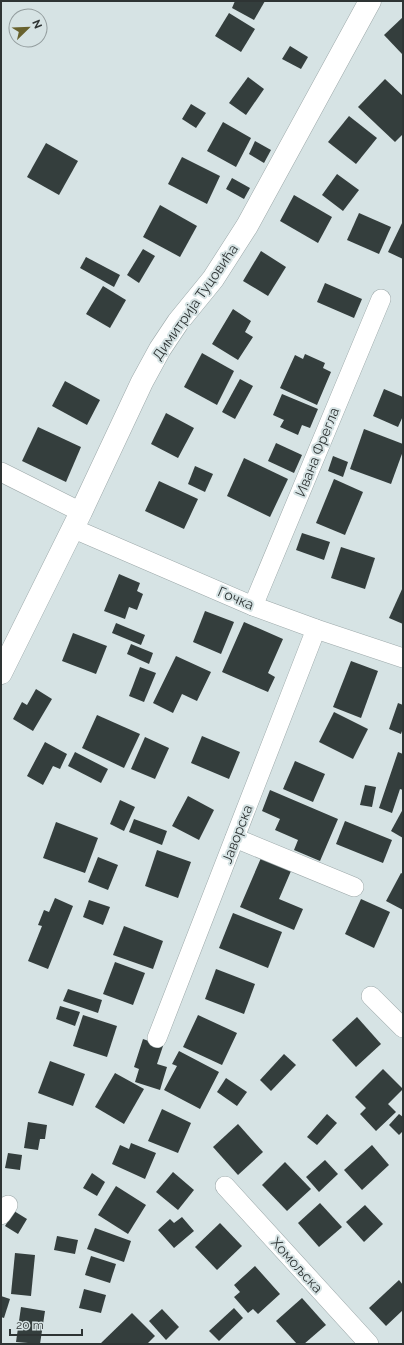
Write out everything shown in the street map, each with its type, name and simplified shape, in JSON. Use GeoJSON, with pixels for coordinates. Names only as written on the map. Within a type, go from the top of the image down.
{"type":"FeatureCollection","features":[{"type":"Feature","properties":{"kind":"street","name":"Димитрија Туцовића"},"geometry":{"type":"LineString","coordinates":[[1,673],[142,382],[160,349],[178,322],[213,279],[247,226],[370,1]]}},
{"type":"Feature","properties":{"kind":"street","name":"Ивана Фрегла"},"geometry":{"type":"LineString","coordinates":[[254,606],[381,299]]}},
{"type":"Feature","properties":{"kind":"street","name":"Гочка"},"geometry":{"type":"LineString","coordinates":[[1,472],[76,520],[254,606],[316,629],[403,658]]}},
{"type":"Feature","properties":{"kind":"street","name":"Јаворска"},"geometry":{"type":"LineString","coordinates":[[158,1038],[316,629]]}},
{"type":"Feature","properties":{"kind":"street"},"geometry":{"type":"LineString","coordinates":[[235,838],[354,887]]}},
{"type":"Feature","properties":{"kind":"street"},"geometry":{"type":"LineString","coordinates":[[371,996],[403,1028]]}},
{"type":"Feature","properties":{"kind":"street","name":"Хомољска"},"geometry":{"type":"LineString","coordinates":[[225,1186],[369,1344]]}},
{"type":"Feature","properties":{"kind":"building"},"geometry":{"type":"Polygon","coordinates":[[[235,1],[265,1],[254,20],[232,8],[235,1]]]}},
{"type":"Feature","properties":{"kind":"building"},"geometry":{"type":"Polygon","coordinates":[[[229,13],[255,29],[241,52],[215,36],[229,13]]]}},
{"type":"Feature","properties":{"kind":"building"},"geometry":{"type":"Polygon","coordinates":[[[403,17],[403,53],[402,54],[384,35],[403,17]]]}},
{"type":"Feature","properties":{"kind":"building"},"geometry":{"type":"Polygon","coordinates":[[[290,46],[308,57],[301,69],[282,59],[290,46]]]}},
{"type":"Feature","properties":{"kind":"building"},"geometry":{"type":"Polygon","coordinates":[[[248,77],[264,89],[246,115],[229,103],[248,77]]]}},
{"type":"Feature","properties":{"kind":"building"},"geometry":{"type":"Polygon","coordinates":[[[385,79],[403,96],[403,134],[395,142],[358,107],[385,79]]]}},
{"type":"Feature","properties":{"kind":"building"},"geometry":{"type":"Polygon","coordinates":[[[191,104],[206,113],[196,128],[182,119],[191,104]]]}},
{"type":"Feature","properties":{"kind":"building"},"geometry":{"type":"Polygon","coordinates":[[[349,116],[377,138],[356,164],[328,142],[349,116]]]}},
{"type":"Feature","properties":{"kind":"building"},"geometry":{"type":"Polygon","coordinates":[[[223,122],[251,138],[236,167],[207,151],[223,122]]]}},
{"type":"Feature","properties":{"kind":"building"},"geometry":{"type":"Polygon","coordinates":[[[255,141],[271,150],[264,163],[249,154],[255,141]]]}},
{"type":"Feature","properties":{"kind":"building"},"geometry":{"type":"Polygon","coordinates":[[[46,143],[78,161],[59,195],[27,177],[46,143]]]}},
{"type":"Feature","properties":{"kind":"building"},"geometry":{"type":"Polygon","coordinates":[[[182,157],[220,176],[207,204],[168,184],[182,157]]]}},
{"type":"Feature","properties":{"kind":"building"},"geometry":{"type":"Polygon","coordinates":[[[337,174],[359,190],[343,211],[322,195],[337,174]]]}},
{"type":"Feature","properties":{"kind":"building"},"geometry":{"type":"Polygon","coordinates":[[[232,178],[250,188],[244,199],[226,189],[232,178]]]}},
{"type":"Feature","properties":{"kind":"building"},"geometry":{"type":"Polygon","coordinates":[[[294,195],[332,217],[318,243],[280,221],[294,195]]]}},
{"type":"Feature","properties":{"kind":"building"},"geometry":{"type":"Polygon","coordinates":[[[160,205],[197,226],[180,257],[143,237],[160,205]]]}},
{"type":"Feature","properties":{"kind":"building"},"geometry":{"type":"Polygon","coordinates":[[[359,213],[391,227],[379,254],[347,240],[359,213]]]}},
{"type":"Feature","properties":{"kind":"building"},"geometry":{"type":"Polygon","coordinates":[[[403,221],[403,259],[388,252],[403,221]]]}},
{"type":"Feature","properties":{"kind":"building"},"geometry":{"type":"Polygon","coordinates":[[[143,249],[155,256],[139,283],[127,275],[143,249]]]}},
{"type":"Feature","properties":{"kind":"building"},"geometry":{"type":"Polygon","coordinates":[[[261,251],[286,267],[268,296],[243,281],[261,251]]]}},
{"type":"Feature","properties":{"kind":"building"},"geometry":{"type":"Polygon","coordinates":[[[86,257],[120,275],[114,287],[80,268],[86,257]]]}},
{"type":"Feature","properties":{"kind":"building"},"geometry":{"type":"Polygon","coordinates":[[[325,283],[362,299],[354,318],[317,302],[325,283]]]}},
{"type":"Feature","properties":{"kind":"building"},"geometry":{"type":"Polygon","coordinates":[[[103,286],[126,300],[110,328],[86,314],[103,286]]]}},
{"type":"Feature","properties":{"kind":"building"},"geometry":{"type":"Polygon","coordinates":[[[233,309],[251,321],[245,332],[253,337],[238,360],[212,344],[233,309]]]}},
{"type":"Feature","properties":{"kind":"building"},"geometry":{"type":"Polygon","coordinates":[[[202,353],[234,371],[217,405],[184,387],[202,353]]]}},
{"type":"Feature","properties":{"kind":"building"},"geometry":{"type":"Polygon","coordinates":[[[305,354],[325,363],[323,368],[331,372],[317,405],[280,388],[295,355],[303,359],[305,354]]]}},
{"type":"Feature","properties":{"kind":"building"},"geometry":{"type":"Polygon","coordinates":[[[240,379],[253,386],[235,419],[222,412],[240,379]]]}},
{"type":"Feature","properties":{"kind":"building"},"geometry":{"type":"Polygon","coordinates":[[[65,381],[100,400],[87,425],[52,406],[65,381]]]}},
{"type":"Feature","properties":{"kind":"building"},"geometry":{"type":"Polygon","coordinates":[[[384,389],[403,397],[403,416],[398,427],[373,416],[384,389]]]}},
{"type":"Feature","properties":{"kind":"building"},"geometry":{"type":"Polygon","coordinates":[[[282,394],[318,409],[310,428],[302,425],[298,435],[280,427],[284,420],[273,415],[282,394]]]}},
{"type":"Feature","properties":{"kind":"building"},"geometry":{"type":"Polygon","coordinates":[[[166,413],[194,428],[178,458],[151,444],[166,413]]]}},
{"type":"Feature","properties":{"kind":"building"},"geometry":{"type":"Polygon","coordinates":[[[38,427],[81,447],[66,482],[22,461],[38,427]]]}},
{"type":"Feature","properties":{"kind":"building"},"geometry":{"type":"Polygon","coordinates":[[[364,429],[403,444],[403,451],[391,484],[350,469],[364,429]]]}},
{"type":"Feature","properties":{"kind":"building"},"geometry":{"type":"Polygon","coordinates":[[[276,443],[302,455],[294,473],[268,461],[276,443]]]}},
{"type":"Feature","properties":{"kind":"building"},"geometry":{"type":"Polygon","coordinates":[[[333,456],[348,462],[343,477],[328,471],[333,456]]]}},
{"type":"Feature","properties":{"kind":"building"},"geometry":{"type":"Polygon","coordinates":[[[244,458],[288,479],[270,517],[227,496],[244,458]]]}},
{"type":"Feature","properties":{"kind":"building"},"geometry":{"type":"Polygon","coordinates":[[[195,466],[213,474],[205,492],[188,484],[195,466]]]}},
{"type":"Feature","properties":{"kind":"building"},"geometry":{"type":"Polygon","coordinates":[[[334,479],[363,492],[345,535],[316,523],[334,479]]]}},
{"type":"Feature","properties":{"kind":"building"},"geometry":{"type":"Polygon","coordinates":[[[159,481],[198,499],[184,529],[145,511],[159,481]]]}},
{"type":"Feature","properties":{"kind":"building"},"geometry":{"type":"Polygon","coordinates":[[[302,533],[330,542],[324,560],[296,550],[302,533]]]}},
{"type":"Feature","properties":{"kind":"building"},"geometry":{"type":"Polygon","coordinates":[[[341,547],[375,558],[365,589],[331,578],[341,547]]]}},
{"type":"Feature","properties":{"kind":"building"},"geometry":{"type":"Polygon","coordinates":[[[119,574],[140,583],[137,591],[143,594],[137,610],[129,607],[125,619],[104,611],[119,574]]]}},
{"type":"Feature","properties":{"kind":"building"},"geometry":{"type":"Polygon","coordinates":[[[403,587],[403,624],[389,618],[403,587]]]}},
{"type":"Feature","properties":{"kind":"building"},"geometry":{"type":"Polygon","coordinates":[[[205,611],[234,622],[221,654],[193,642],[205,611]]]}},
{"type":"Feature","properties":{"kind":"building"},"geometry":{"type":"Polygon","coordinates":[[[244,622],[283,639],[268,673],[275,677],[268,692],[222,672],[244,622]]]}},
{"type":"Feature","properties":{"kind":"building"},"geometry":{"type":"Polygon","coordinates":[[[116,623],[145,635],[141,645],[112,633],[116,623]]]}},
{"type":"Feature","properties":{"kind":"building"},"geometry":{"type":"Polygon","coordinates":[[[73,633],[107,646],[96,674],[62,661],[73,633]]]}},
{"type":"Feature","properties":{"kind":"building"},"geometry":{"type":"Polygon","coordinates":[[[131,644],[153,653],[149,664],[127,654],[131,644]]]}},
{"type":"Feature","properties":{"kind":"building"},"geometry":{"type":"Polygon","coordinates":[[[176,656],[211,672],[197,701],[182,694],[173,713],[153,703],[176,656]]]}},
{"type":"Feature","properties":{"kind":"building"},"geometry":{"type":"Polygon","coordinates":[[[351,661],[378,671],[361,718],[333,707],[351,661]]]}},
{"type":"Feature","properties":{"kind":"building"},"geometry":{"type":"Polygon","coordinates":[[[140,667],[156,673],[144,702],[129,696],[140,667]]]}},
{"type":"Feature","properties":{"kind":"building"},"geometry":{"type":"Polygon","coordinates":[[[36,689],[52,699],[33,731],[13,719],[22,702],[27,705],[36,689]]]}},
{"type":"Feature","properties":{"kind":"building"},"geometry":{"type":"Polygon","coordinates":[[[398,703],[403,705],[403,728],[401,734],[389,729],[398,703]]]}},
{"type":"Feature","properties":{"kind":"building"},"geometry":{"type":"Polygon","coordinates":[[[334,712],[368,729],[353,759],[319,742],[334,712]]]}},
{"type":"Feature","properties":{"kind":"building"},"geometry":{"type":"Polygon","coordinates":[[[97,715],[140,734],[124,768],[82,748],[97,715]]]}},
{"type":"Feature","properties":{"kind":"building"},"geometry":{"type":"Polygon","coordinates":[[[202,736],[240,752],[229,779],[191,763],[202,736]]]}},
{"type":"Feature","properties":{"kind":"building"},"geometry":{"type":"Polygon","coordinates":[[[145,737],[169,748],[155,779],[131,769],[145,737]]]}},
{"type":"Feature","properties":{"kind":"building"},"geometry":{"type":"Polygon","coordinates":[[[45,742],[67,754],[60,769],[53,766],[43,785],[27,776],[45,742]]]}},
{"type":"Feature","properties":{"kind":"building"},"geometry":{"type":"Polygon","coordinates":[[[75,752],[108,769],[101,783],[68,766],[75,752]]]}},
{"type":"Feature","properties":{"kind":"building"},"geometry":{"type":"Polygon","coordinates":[[[398,752],[403,754],[403,790],[400,789],[392,813],[379,808],[398,752]]]}},
{"type":"Feature","properties":{"kind":"building"},"geometry":{"type":"Polygon","coordinates":[[[295,761],[325,774],[313,802],[283,789],[295,761]]]}},
{"type":"Feature","properties":{"kind":"building"},"geometry":{"type":"Polygon","coordinates":[[[365,785],[376,787],[372,807],[360,805],[365,785]]]}},
{"type":"Feature","properties":{"kind":"building"},"geometry":{"type":"Polygon","coordinates":[[[270,790],[338,819],[320,861],[294,850],[298,840],[275,830],[280,819],[262,811],[270,790]]]}},
{"type":"Feature","properties":{"kind":"building"},"geometry":{"type":"Polygon","coordinates":[[[188,796],[214,810],[199,840],[172,826],[188,796]]]}},
{"type":"Feature","properties":{"kind":"building"},"geometry":{"type":"Polygon","coordinates":[[[120,800],[135,807],[124,831],[110,824],[120,800]]]}},
{"type":"Feature","properties":{"kind":"building"},"geometry":{"type":"Polygon","coordinates":[[[403,809],[403,838],[391,831],[403,809]]]}},
{"type":"Feature","properties":{"kind":"building"},"geometry":{"type":"Polygon","coordinates":[[[134,819],[167,831],[162,845],[129,832],[134,819]]]}},
{"type":"Feature","properties":{"kind":"building"},"geometry":{"type":"Polygon","coordinates":[[[345,821],[392,840],[383,863],[336,844],[345,821]]]}},
{"type":"Feature","properties":{"kind":"building"},"geometry":{"type":"Polygon","coordinates":[[[56,822],[98,838],[85,873],[43,858],[56,822]]]}},
{"type":"Feature","properties":{"kind":"building"},"geometry":{"type":"Polygon","coordinates":[[[157,850],[191,862],[178,898],[145,886],[157,850]]]}},
{"type":"Feature","properties":{"kind":"building"},"geometry":{"type":"Polygon","coordinates":[[[98,857],[118,865],[108,890],[88,882],[98,857]]]}},
{"type":"Feature","properties":{"kind":"building"},"geometry":{"type":"Polygon","coordinates":[[[261,858],[291,871],[279,899],[303,909],[294,930],[240,907],[261,858]]]}},
{"type":"Feature","properties":{"kind":"building"},"geometry":{"type":"Polygon","coordinates":[[[401,873],[403,874],[403,910],[386,901],[401,873]]]}},
{"type":"Feature","properties":{"kind":"building"},"geometry":{"type":"Polygon","coordinates":[[[55,898],[73,906],[48,969],[28,961],[42,926],[38,925],[44,910],[49,912],[55,898]]]}},
{"type":"Feature","properties":{"kind":"building"},"geometry":{"type":"Polygon","coordinates":[[[361,899],[390,912],[374,948],[345,934],[361,899]]]}},
{"type":"Feature","properties":{"kind":"building"},"geometry":{"type":"Polygon","coordinates":[[[89,900],[110,907],[103,925],[83,917],[89,900]]]}},
{"type":"Feature","properties":{"kind":"building"},"geometry":{"type":"Polygon","coordinates":[[[233,913],[282,932],[268,968],[219,948],[233,913]]]}},
{"type":"Feature","properties":{"kind":"building"},"geometry":{"type":"Polygon","coordinates":[[[124,926],[163,941],[153,969],[113,955],[124,926]]]}},
{"type":"Feature","properties":{"kind":"building"},"geometry":{"type":"Polygon","coordinates":[[[115,962],[145,973],[133,1005],[103,994],[115,962]]]}},
{"type":"Feature","properties":{"kind":"building"},"geometry":{"type":"Polygon","coordinates":[[[216,969],[255,984],[244,1014],[205,999],[216,969]]]}},
{"type":"Feature","properties":{"kind":"building"},"geometry":{"type":"Polygon","coordinates":[[[68,989],[102,1000],[98,1013],[63,1001],[68,989]]]}},
{"type":"Feature","properties":{"kind":"building"},"geometry":{"type":"Polygon","coordinates":[[[60,1006],[80,1012],[75,1026],[56,1019],[60,1006]]]}},
{"type":"Feature","properties":{"kind":"building"},"geometry":{"type":"Polygon","coordinates":[[[83,1015],[117,1026],[107,1057],[73,1046],[83,1015]]]}},
{"type":"Feature","properties":{"kind":"building"},"geometry":{"type":"Polygon","coordinates":[[[198,1015],[237,1033],[222,1065],[183,1047],[198,1015]]]}},
{"type":"Feature","properties":{"kind":"building"},"geometry":{"type":"Polygon","coordinates":[[[357,1017],[381,1044],[356,1067],[332,1040],[357,1017]]]}},
{"type":"Feature","properties":{"kind":"building"},"geometry":{"type":"Polygon","coordinates":[[[143,1039],[163,1046],[157,1064],[167,1067],[160,1090],[135,1082],[139,1069],[134,1067],[143,1039]]]}},
{"type":"Feature","properties":{"kind":"building"},"geometry":{"type":"Polygon","coordinates":[[[179,1051],[219,1072],[200,1109],[164,1090],[177,1066],[172,1064],[179,1051]]]}},
{"type":"Feature","properties":{"kind":"building"},"geometry":{"type":"Polygon","coordinates":[[[284,1054],[296,1065],[271,1091],[260,1080],[284,1054]]]}},
{"type":"Feature","properties":{"kind":"building"},"geometry":{"type":"Polygon","coordinates":[[[50,1061],[85,1074],[73,1106],[38,1093],[50,1061]]]}},
{"type":"Feature","properties":{"kind":"building"},"geometry":{"type":"Polygon","coordinates":[[[383,1069],[403,1089],[388,1104],[396,1112],[376,1131],[360,1114],[366,1108],[355,1097],[383,1069]]]}},
{"type":"Feature","properties":{"kind":"building"},"geometry":{"type":"Polygon","coordinates":[[[115,1073],[144,1089],[124,1124],[95,1107],[115,1073]]]}},
{"type":"Feature","properties":{"kind":"building"},"geometry":{"type":"Polygon","coordinates":[[[226,1078],[247,1092],[237,1106],[217,1092],[226,1078]]]}},
{"type":"Feature","properties":{"kind":"building"},"geometry":{"type":"Polygon","coordinates":[[[162,1109],[191,1123],[178,1153],[148,1141],[162,1109]]]}},
{"type":"Feature","properties":{"kind":"building"},"geometry":{"type":"Polygon","coordinates":[[[327,1114],[337,1123],[317,1145],[307,1137],[327,1114]]]}},
{"type":"Feature","properties":{"kind":"building"},"geometry":{"type":"Polygon","coordinates":[[[399,1114],[403,1117],[403,1131],[399,1135],[389,1125],[399,1114]]]}},
{"type":"Feature","properties":{"kind":"building"},"geometry":{"type":"Polygon","coordinates":[[[28,1122],[47,1125],[45,1139],[40,1139],[38,1150],[24,1148],[28,1122]]]}},
{"type":"Feature","properties":{"kind":"building"},"geometry":{"type":"Polygon","coordinates":[[[238,1124],[263,1152],[238,1175],[213,1147],[238,1124]]]}},
{"type":"Feature","properties":{"kind":"building"},"geometry":{"type":"Polygon","coordinates":[[[131,1143],[156,1153],[145,1179],[112,1164],[120,1145],[129,1149],[131,1143]]]}},
{"type":"Feature","properties":{"kind":"building"},"geometry":{"type":"Polygon","coordinates":[[[372,1145],[389,1165],[362,1190],[344,1170],[372,1145]]]}},
{"type":"Feature","properties":{"kind":"building"},"geometry":{"type":"Polygon","coordinates":[[[8,1153],[22,1155],[20,1170],[5,1168],[8,1153]]]}},
{"type":"Feature","properties":{"kind":"building"},"geometry":{"type":"Polygon","coordinates":[[[325,1160],[338,1174],[319,1192],[306,1177],[325,1160]]]}},
{"type":"Feature","properties":{"kind":"building"},"geometry":{"type":"Polygon","coordinates":[[[285,1162],[311,1189],[287,1211],[262,1185],[285,1162]]]}},
{"type":"Feature","properties":{"kind":"building"},"geometry":{"type":"Polygon","coordinates":[[[173,1172],[194,1190],[178,1210],[156,1192],[173,1172]]]}},
{"type":"Feature","properties":{"kind":"building"},"geometry":{"type":"Polygon","coordinates":[[[92,1173],[105,1182],[97,1196],[83,1188],[92,1173]]]}},
{"type":"Feature","properties":{"kind":"building"},"geometry":{"type":"Polygon","coordinates":[[[116,1186],[146,1205],[128,1234],[98,1215],[116,1186]]]}},
{"type":"Feature","properties":{"kind":"building"},"geometry":{"type":"Polygon","coordinates":[[[320,1203],[342,1227],[319,1247],[298,1223],[320,1203]]]}},
{"type":"Feature","properties":{"kind":"building"},"geometry":{"type":"Polygon","coordinates":[[[365,1205],[383,1224],[364,1242],[346,1222],[365,1205]]]}},
{"type":"Feature","properties":{"kind":"building"},"geometry":{"type":"Polygon","coordinates":[[[14,1211],[27,1219],[18,1234],[5,1226],[14,1211]]]}},
{"type":"Feature","properties":{"kind":"building"},"geometry":{"type":"Polygon","coordinates":[[[182,1217],[194,1231],[174,1248],[158,1230],[170,1219],[174,1223],[182,1217]]]}},
{"type":"Feature","properties":{"kind":"building"},"geometry":{"type":"Polygon","coordinates":[[[220,1223],[242,1246],[217,1270],[195,1247],[220,1223]]]}},
{"type":"Feature","properties":{"kind":"building"},"geometry":{"type":"Polygon","coordinates":[[[95,1228],[131,1241],[124,1262],[87,1249],[95,1228]]]}},
{"type":"Feature","properties":{"kind":"building"},"geometry":{"type":"Polygon","coordinates":[[[57,1236],[78,1240],[75,1254],[54,1250],[57,1236]]]}},
{"type":"Feature","properties":{"kind":"building"},"geometry":{"type":"Polygon","coordinates":[[[15,1253],[35,1255],[31,1296],[11,1294],[15,1253]]]}},
{"type":"Feature","properties":{"kind":"building"},"geometry":{"type":"Polygon","coordinates":[[[91,1256],[116,1264],[110,1283],[85,1275],[91,1256]]]}},
{"type":"Feature","properties":{"kind":"building"},"geometry":{"type":"Polygon","coordinates":[[[255,1266],[280,1294],[258,1314],[253,1309],[248,1313],[234,1297],[240,1292],[234,1285],[255,1266]]]}},
{"type":"Feature","properties":{"kind":"building"},"geometry":{"type":"Polygon","coordinates":[[[399,1280],[403,1285],[403,1310],[386,1326],[369,1308],[399,1280]]]}},
{"type":"Feature","properties":{"kind":"building"},"geometry":{"type":"Polygon","coordinates":[[[84,1289],[106,1295],[101,1313],[79,1308],[84,1289]]]}},
{"type":"Feature","properties":{"kind":"building"},"geometry":{"type":"Polygon","coordinates":[[[1,1296],[10,1299],[4,1318],[1,1317],[1,1296]]]}},
{"type":"Feature","properties":{"kind":"building"},"geometry":{"type":"Polygon","coordinates":[[[302,1298],[326,1325],[304,1344],[297,1344],[276,1321],[302,1298]]]}},
{"type":"Feature","properties":{"kind":"building"},"geometry":{"type":"Polygon","coordinates":[[[21,1307],[45,1311],[40,1344],[16,1342],[21,1307]]]}},
{"type":"Feature","properties":{"kind":"building"},"geometry":{"type":"Polygon","coordinates":[[[234,1308],[243,1318],[219,1341],[209,1331],[234,1308]]]}},
{"type":"Feature","properties":{"kind":"building"},"geometry":{"type":"Polygon","coordinates":[[[162,1309],[179,1327],[166,1340],[149,1321],[162,1309]]]}},
{"type":"Feature","properties":{"kind":"building"},"geometry":{"type":"Polygon","coordinates":[[[132,1313],[155,1336],[147,1344],[100,1344],[132,1313]]]}}]}
